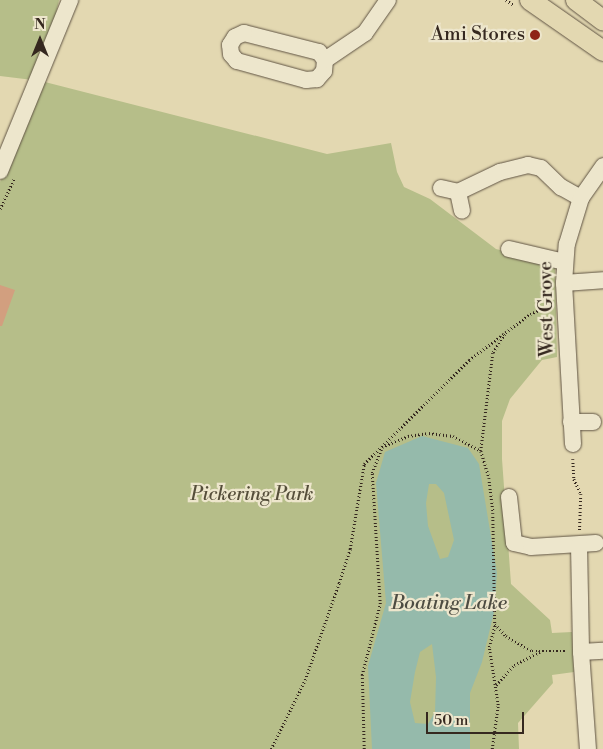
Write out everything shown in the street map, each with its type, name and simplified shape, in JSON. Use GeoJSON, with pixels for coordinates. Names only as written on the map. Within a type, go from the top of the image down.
{"type":"FeatureCollection","features":[{"type":"Feature","properties":{"kind":"main road"},"geometry":{"type":"LineString","coordinates":[[530,0],[603,51]]}},
{"type":"Feature","properties":{"kind":"main road"},"geometry":{"type":"LineString","coordinates":[[576,0],[603,20]]}},
{"type":"Feature","properties":{"kind":"street"},"geometry":{"type":"LineString","coordinates":[[0,171],[70,0]]}},
{"type":"Feature","properties":{"kind":"street"},"geometry":{"type":"LineString","coordinates":[[325,60],[314,50],[249,34],[239,34],[230,45],[231,54],[237,61],[306,80],[321,76],[325,60],[365,34],[388,0]]}},
{"type":"Feature","properties":{"kind":"street"},"geometry":{"type":"LineString","coordinates":[[441,188],[458,192],[500,172],[528,165],[541,168],[561,187],[581,198]]}},
{"type":"Feature","properties":{"kind":"street","name":"West Grove"},"geometry":{"type":"LineString","coordinates":[[573,444],[564,283],[567,244],[581,198],[603,166]]}},
{"type":"Feature","properties":{"kind":"street"},"geometry":{"type":"LineString","coordinates":[[458,192],[462,211]]}},
{"type":"Feature","properties":{"kind":"street"},"geometry":{"type":"LineString","coordinates":[[509,249],[566,262]]}},
{"type":"Feature","properties":{"kind":"street"},"geometry":{"type":"LineString","coordinates":[[564,283],[603,280]]}},
{"type":"Feature","properties":{"kind":"street"},"geometry":{"type":"LineString","coordinates":[[571,422],[593,422]]}},
{"type":"Feature","properties":{"kind":"street"},"geometry":{"type":"LineString","coordinates":[[509,497],[514,544],[531,547],[562,544],[580,546],[596,543]]}},
{"type":"Feature","properties":{"kind":"street"},"geometry":{"type":"LineString","coordinates":[[580,546],[573,652],[588,749]]}},
{"type":"Feature","properties":{"kind":"street"},"geometry":{"type":"LineString","coordinates":[[573,652],[603,650]]}},
{"type":"Feature","properties":{"kind":"path"},"geometry":{"type":"LineString","coordinates":[[271,749],[305,680],[339,584],[350,549],[364,464],[470,360],[530,314],[549,306]]}},
{"type":"Feature","properties":{"kind":"path"},"geometry":{"type":"LineString","coordinates":[[492,749],[498,705],[496,685],[489,660],[495,624],[493,513],[489,478],[481,451],[493,353],[506,332]]}},
{"type":"Feature","properties":{"kind":"path"},"geometry":{"type":"LineString","coordinates":[[364,749],[362,674],[380,604],[372,473],[382,446],[408,436],[429,433],[453,436],[481,451]]}},
{"type":"Feature","properties":{"kind":"path"},"geometry":{"type":"LineString","coordinates":[[573,444],[574,479],[581,494],[580,546]]}},
{"type":"Feature","properties":{"kind":"path"},"geometry":{"type":"LineString","coordinates":[[495,624],[506,636],[532,651],[573,652]]}},
{"type":"Feature","properties":{"kind":"path"},"geometry":{"type":"LineString","coordinates":[[496,685],[514,665],[542,651]]}},
{"type":"Feature","properties":{"kind":"green space"},"geometry":{"type":"Polygon","coordinates":[[[0,0],[59,0],[41,81],[0,76],[0,0]]]}},
{"type":"Feature","properties":{"kind":"green space","name":"Pickering Park"},"geometry":{"type":"Polygon","coordinates":[[[41,81],[327,154],[391,143],[397,172],[404,187],[430,199],[496,249],[555,264],[557,357],[542,360],[510,399],[502,421],[502,459],[511,584],[550,620],[552,633],[572,632],[574,672],[552,675],[553,683],[518,723],[519,749],[0,749],[0,182],[41,81]]]}},
{"type":"Feature","properties":{"kind":"water","name":"Boating Lake"},"geometry":{"type":"Polygon","coordinates":[[[422,436],[468,448],[479,464],[497,573],[494,612],[482,662],[470,693],[470,749],[372,749],[368,666],[386,603],[376,483],[385,452],[422,436]],[[429,484],[426,503],[428,526],[440,559],[448,557],[454,540],[444,493],[436,484],[429,484]],[[432,644],[420,652],[415,672],[410,702],[415,723],[428,724],[435,712],[436,677],[432,644]]]}},
{"type":"Feature","properties":{"kind":"building"},"geometry":{"type":"Polygon","coordinates":[[[0,285],[15,290],[2,326],[0,326],[0,285]]]}},
{"type":"Feature","properties":{"kind":"place","name":"Ami Stores"},"geometry":{"type":"Point","coordinates":[535,35]}}]}
